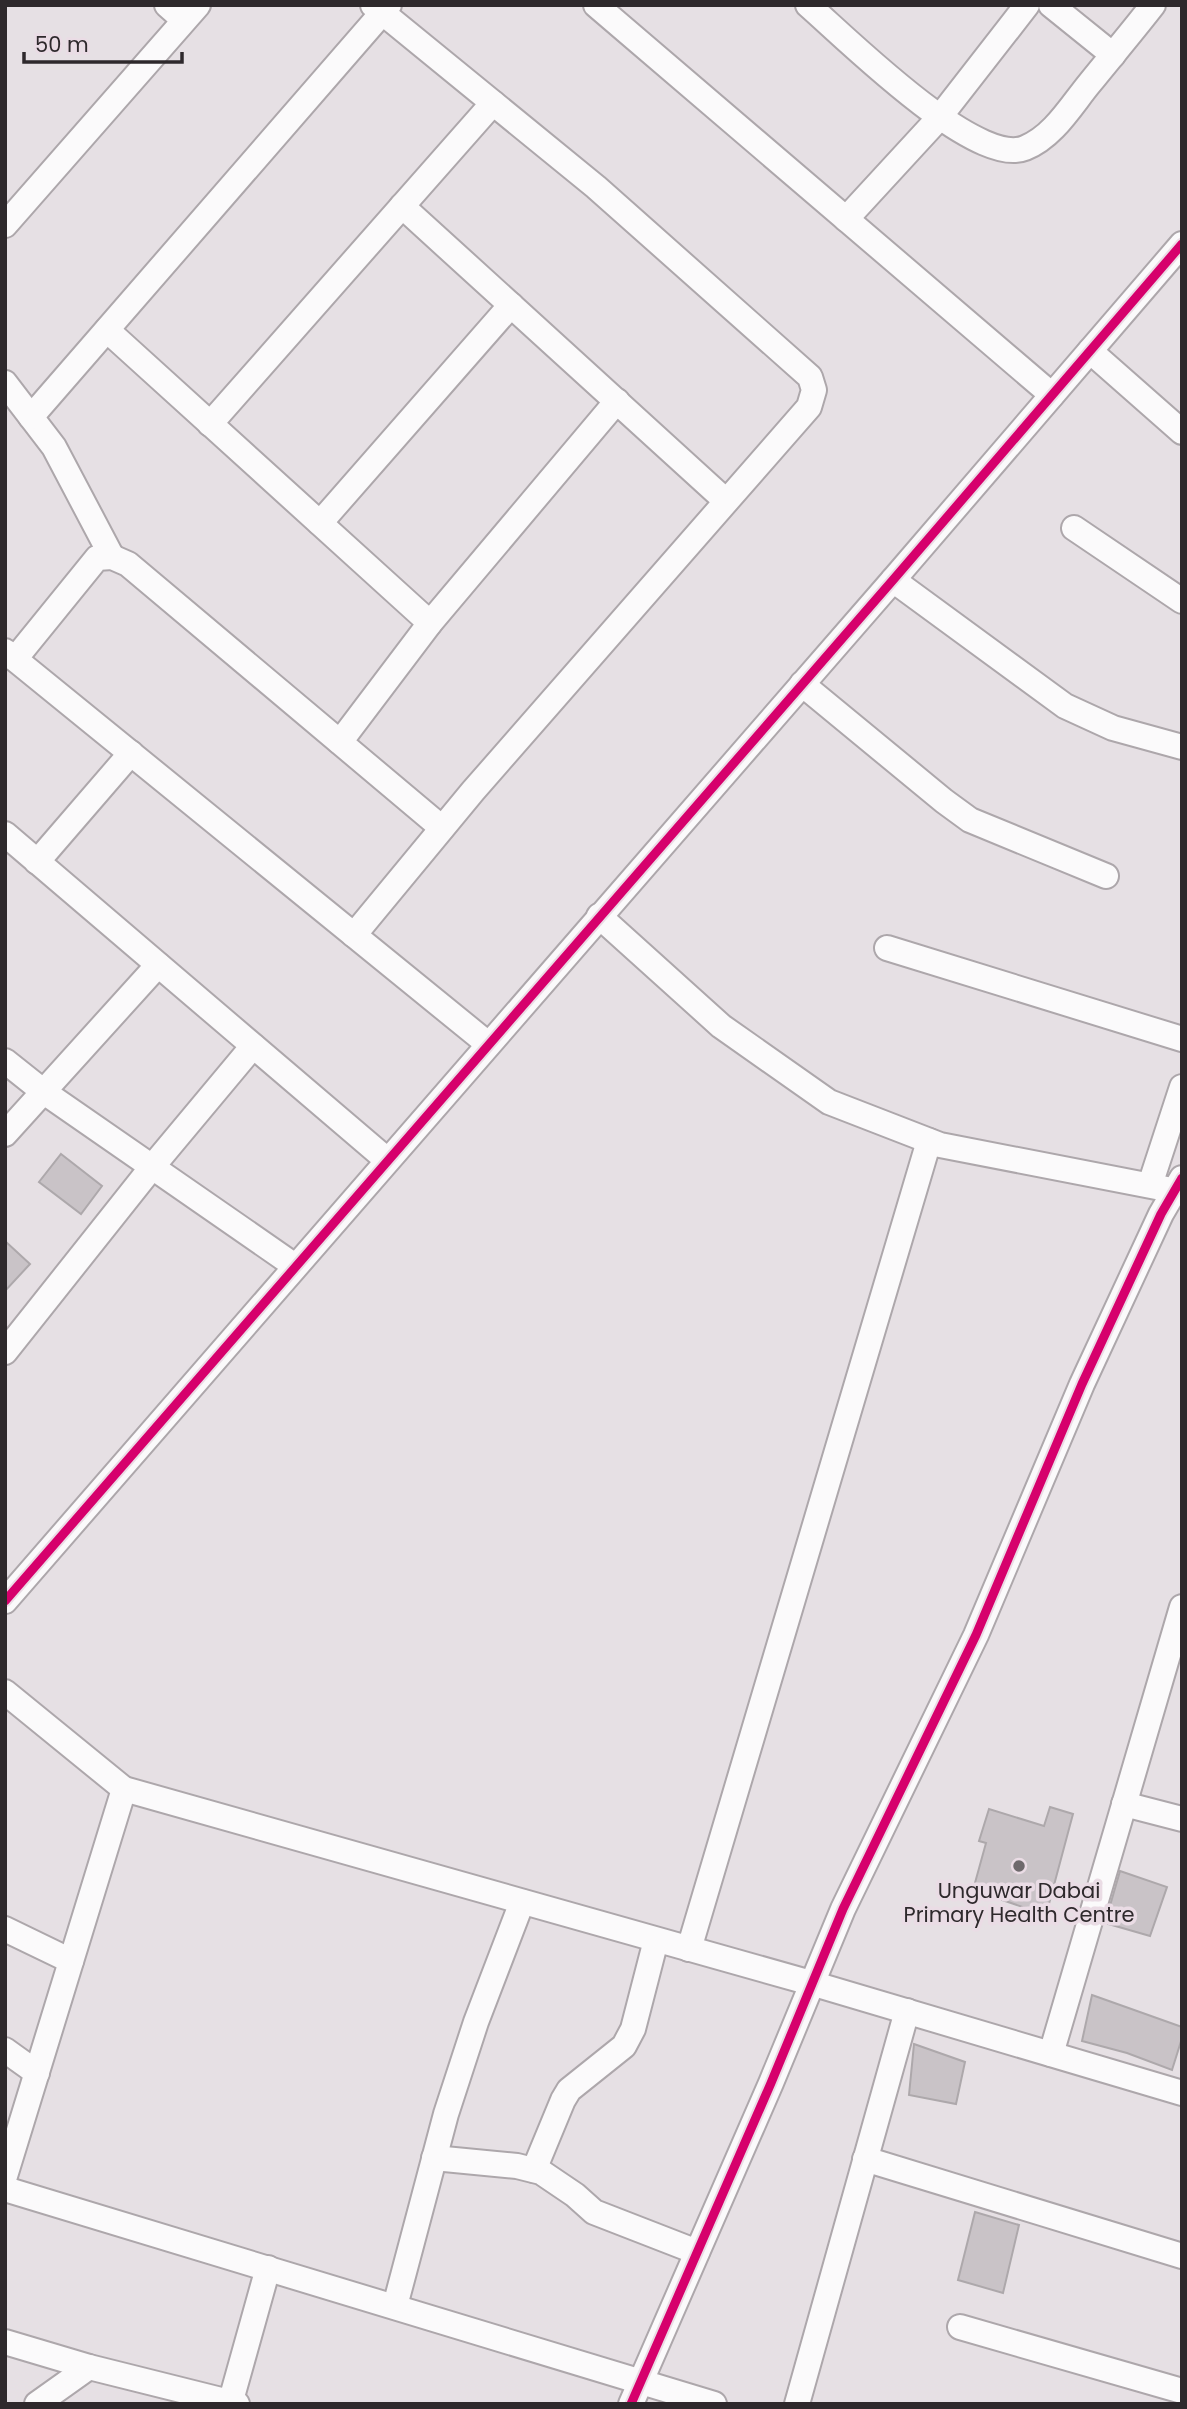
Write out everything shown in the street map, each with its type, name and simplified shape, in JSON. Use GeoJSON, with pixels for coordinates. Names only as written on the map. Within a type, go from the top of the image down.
{"type":"FeatureCollection","features":[{"type":"Feature","properties":{"kind":"street"},"geometry":{"type":"LineString","coordinates":[[808,5],[939,118],[971,138],[998,149],[1024,149],[1050,131],[1153,5]]}},
{"type":"Feature","properties":{"kind":"street"},"geometry":{"type":"LineString","coordinates":[[846,219],[939,118],[1027,5]]}},
{"type":"Feature","properties":{"kind":"street"},"geometry":{"type":"LineString","coordinates":[[1051,5],[1113,55]]}},
{"type":"Feature","properties":{"kind":"street"},"geometry":{"type":"LineString","coordinates":[[31,417],[382,8],[596,187],[810,377],[814,390],[808,407],[442,828],[354,935]]}},
{"type":"Feature","properties":{"kind":"street"},"geometry":{"type":"LineString","coordinates":[[604,8],[1052,395]]}},
{"type":"Feature","properties":{"kind":"street"},"geometry":{"type":"LineString","coordinates":[[5,225],[183,10]]}},
{"type":"Feature","properties":{"kind":"street"},"geometry":{"type":"LineString","coordinates":[[210,424],[493,103]]}},
{"type":"Feature","properties":{"kind":"street"},"geometry":{"type":"LineString","coordinates":[[402,206],[726,500]]}},
{"type":"Feature","properties":{"kind":"street"},"geometry":{"type":"LineString","coordinates":[[5,1601],[1182,244]]}},
{"type":"Feature","properties":{"kind":"street"},"geometry":{"type":"LineString","coordinates":[[320,523],[511,305]]}},
{"type":"Feature","properties":{"kind":"street"},"geometry":{"type":"LineString","coordinates":[[107,330],[430,623]]}},
{"type":"Feature","properties":{"kind":"street"},"geometry":{"type":"LineString","coordinates":[[1090,351],[1182,432]]}},
{"type":"Feature","properties":{"kind":"street"},"geometry":{"type":"LineString","coordinates":[[5,383],[54,447],[112,557]]}},
{"type":"Feature","properties":{"kind":"street"},"geometry":{"type":"LineString","coordinates":[[340,741],[430,623],[617,401]]}},
{"type":"Feature","properties":{"kind":"street"},"geometry":{"type":"LineString","coordinates":[[1074,528],[1182,601]]}},
{"type":"Feature","properties":{"kind":"street"},"geometry":{"type":"LineString","coordinates":[[442,828],[128,564],[112,557],[97,558],[10,655],[488,1044]]}},
{"type":"Feature","properties":{"kind":"street"},"geometry":{"type":"LineString","coordinates":[[893,580],[1065,706],[1113,728],[1182,747]]}},
{"type":"Feature","properties":{"kind":"street"},"geometry":{"type":"LineString","coordinates":[[802,684],[970,820],[1106,876]]}},
{"type":"Feature","properties":{"kind":"street"},"geometry":{"type":"LineString","coordinates":[[37,862],[131,753]]}},
{"type":"Feature","properties":{"kind":"street"},"geometry":{"type":"LineString","coordinates":[[5,834],[387,1160]]}},
{"type":"Feature","properties":{"kind":"street"},"geometry":{"type":"LineString","coordinates":[[599,916],[722,1026],[829,1102],[940,1144],[1172,1186]]}},
{"type":"Feature","properties":{"kind":"street"},"geometry":{"type":"LineString","coordinates":[[887,948],[1182,1039]]}},
{"type":"Feature","properties":{"kind":"street"},"geometry":{"type":"LineString","coordinates":[[5,1134],[158,965]]}},
{"type":"Feature","properties":{"kind":"street"},"geometry":{"type":"LineString","coordinates":[[5,1352],[152,1167],[253,1046]]}},
{"type":"Feature","properties":{"kind":"street"},"geometry":{"type":"LineString","coordinates":[[5,1061],[44,1092],[295,1266]]}},
{"type":"Feature","properties":{"kind":"street"},"geometry":{"type":"LineString","coordinates":[[635,2393],[771,2083],[811,1983],[874,1843],[976,1634],[1082,1384],[1172,1186],[1182,1087]]}},
{"type":"Feature","properties":{"kind":"street"},"geometry":{"type":"LineString","coordinates":[[689,1949],[929,1141]]}},
{"type":"Feature","properties":{"kind":"street"},"geometry":{"type":"LineString","coordinates":[[1051,2054],[1124,1804],[1172,1675],[1182,1607]]}},
{"type":"Feature","properties":{"kind":"street"},"geometry":{"type":"LineString","coordinates":[[5,1692],[124,1789],[811,1983],[1182,2092]]}},
{"type":"Feature","properties":{"kind":"street"},"geometry":{"type":"LineString","coordinates":[[5,2176],[124,1789]]}},
{"type":"Feature","properties":{"kind":"street"},"geometry":{"type":"LineString","coordinates":[[1124,1804],[1182,1819]]}},
{"type":"Feature","properties":{"kind":"street"},"geometry":{"type":"LineString","coordinates":[[395,2306],[446,2113],[476,2022],[522,1902]]}},
{"type":"Feature","properties":{"kind":"street"},"geometry":{"type":"LineString","coordinates":[[5,1929],[71,1961]]}},
{"type":"Feature","properties":{"kind":"street"},"geometry":{"type":"LineString","coordinates":[[534,2170],[569,2091],[624,2046],[633,2028],[656,1940]]}},
{"type":"Feature","properties":{"kind":"street"},"geometry":{"type":"LineString","coordinates":[[797,2404],[907,2011]]}},
{"type":"Feature","properties":{"kind":"street"},"geometry":{"type":"LineString","coordinates":[[5,2050],[37,2073]]}},
{"type":"Feature","properties":{"kind":"street"},"geometry":{"type":"LineString","coordinates":[[434,2158],[534,2170],[575,2195],[594,2211],[696,2252]]}},
{"type":"Feature","properties":{"kind":"street"},"geometry":{"type":"LineString","coordinates":[[865,2159],[1182,2256]]}},
{"type":"Feature","properties":{"kind":"street"},"geometry":{"type":"LineString","coordinates":[[5,2189],[395,2306],[635,2393],[714,2404]]}},
{"type":"Feature","properties":{"kind":"street"},"geometry":{"type":"LineString","coordinates":[[5,2342],[89,2368],[232,2403],[268,2268]]}},
{"type":"Feature","properties":{"kind":"street"},"geometry":{"type":"LineString","coordinates":[[960,2327],[1182,2391]]}},
{"type":"Feature","properties":{"kind":"street"},"geometry":{"type":"LineString","coordinates":[[37,2404],[89,2368]]}},
{"type":"Feature","properties":{"kind":"building"},"geometry":{"type":"Polygon","coordinates":[[[61,1154],[102,1186],[81,1214],[39,1182],[61,1154]]]}},
{"type":"Feature","properties":{"kind":"building"},"geometry":{"type":"Polygon","coordinates":[[[5,1241],[30,1264],[5,1291],[5,1241]]]}},
{"type":"Feature","properties":{"kind":"building","name":"Unguwar Dabai Primary Health Centre"},"geometry":{"type":"Polygon","coordinates":[[[1050,1807],[1073,1814],[1046,1915],[973,1890],[986,1843],[979,1841],[989,1809],[1044,1826],[1050,1807]]]}},
{"type":"Feature","properties":{"kind":"building"},"geometry":{"type":"Polygon","coordinates":[[[1120,1871],[1167,1887],[1150,1936],[1105,1923],[1120,1871]]]}},
{"type":"Feature","properties":{"kind":"building"},"geometry":{"type":"Polygon","coordinates":[[[1092,1995],[1182,2027],[1182,2038],[1172,2070],[1127,2053],[1082,2041],[1092,1995]]]}},
{"type":"Feature","properties":{"kind":"building"},"geometry":{"type":"Polygon","coordinates":[[[914,2044],[965,2062],[956,2104],[909,2095],[914,2044]]]}},
{"type":"Feature","properties":{"kind":"building"},"geometry":{"type":"Polygon","coordinates":[[[975,2212],[1019,2225],[1003,2293],[958,2280],[975,2212]]]}},
{"type":"Feature","properties":{"kind":"cycle path"},"geometry":{"type":"LineString","coordinates":[[5,1601],[1182,244]]}},
{"type":"Feature","properties":{"kind":"cycle path"},"geometry":{"type":"LineString","coordinates":[[631,2404],[771,2083],[843,1909],[976,1635],[1082,1384],[1161,1214],[1182,1178]]}},
{"type":"Feature","properties":{"kind":"place","name":"Unguwar Dabai Primary Health Centre"},"geometry":{"type":"Point","coordinates":[1019,1866]}}]}
